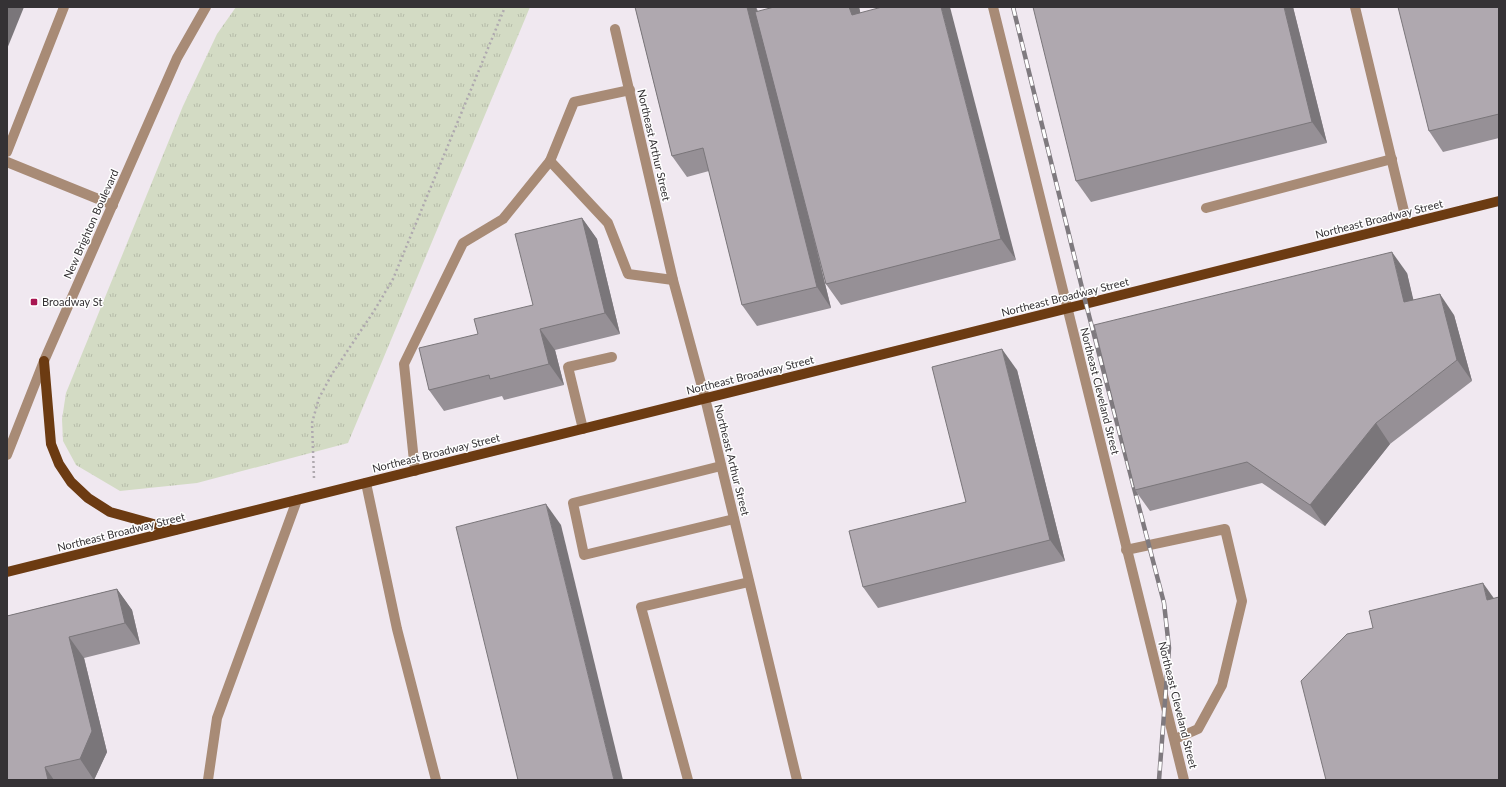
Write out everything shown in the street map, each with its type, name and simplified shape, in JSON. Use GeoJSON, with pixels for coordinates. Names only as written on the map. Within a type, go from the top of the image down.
{"type":"FeatureCollection","features":[{"type":"Feature","properties":{"kind":"main road","name":"Northeast Broadway Street"},"geometry":{"type":"LineString","coordinates":[[7,572],[1499,202]]}},
{"type":"Feature","properties":{"kind":"main road"},"geometry":{"type":"LineString","coordinates":[[44,361],[51,444],[59,464],[71,482],[88,498],[110,512],[175,530]]}},
{"type":"Feature","properties":{"kind":"street"},"geometry":{"type":"LineString","coordinates":[[7,152],[64,7]]}},
{"type":"Feature","properties":{"kind":"street","name":"New Brighton Boulevard"},"geometry":{"type":"LineString","coordinates":[[7,455],[44,361],[177,58],[206,7]]}},
{"type":"Feature","properties":{"kind":"street","name":"Northeast Cleveland Street"},"geometry":{"type":"LineString","coordinates":[[993,7],[1184,780]]}},
{"type":"Feature","properties":{"kind":"street"},"geometry":{"type":"LineString","coordinates":[[1355,7],[1408,224]]}},
{"type":"Feature","properties":{"kind":"street","name":"Northeast Arthur Street"},"geometry":{"type":"LineString","coordinates":[[615,28],[673,280],[705,398],[720,466],[797,780]]}},
{"type":"Feature","properties":{"kind":"street"},"geometry":{"type":"LineString","coordinates":[[415,471],[404,364],[463,243],[503,219],[550,161],[574,102],[630,90]]}},
{"type":"Feature","properties":{"kind":"street"},"geometry":{"type":"LineString","coordinates":[[1206,208],[1392,159]]}},
{"type":"Feature","properties":{"kind":"street"},"geometry":{"type":"LineString","coordinates":[[550,161],[608,223],[628,274],[673,280]]}},
{"type":"Feature","properties":{"kind":"street"},"geometry":{"type":"LineString","coordinates":[[7,162],[113,205]]}},
{"type":"Feature","properties":{"kind":"street"},"geometry":{"type":"LineString","coordinates":[[584,429],[568,367],[612,357]]}},
{"type":"Feature","properties":{"kind":"street"},"geometry":{"type":"LineString","coordinates":[[720,466],[573,503],[584,556],[734,519]]}},
{"type":"Feature","properties":{"kind":"street"},"geometry":{"type":"LineString","coordinates":[[366,483],[396,629],[436,780]]}},
{"type":"Feature","properties":{"kind":"street"},"geometry":{"type":"LineString","coordinates":[[208,780],[217,718],[297,500]]}},
{"type":"Feature","properties":{"kind":"street"},"geometry":{"type":"LineString","coordinates":[[1126,550],[1225,529],[1242,601],[1228,662],[1222,685],[1198,729],[1175,739]]}},
{"type":"Feature","properties":{"kind":"street"},"geometry":{"type":"LineString","coordinates":[[688,780],[641,607],[749,582]]}},
{"type":"Feature","properties":{"kind":"path"},"geometry":{"type":"LineString","coordinates":[[313,457],[312,423],[319,398],[332,374],[374,311],[393,279],[505,7]]}},
{"type":"Feature","properties":{"kind":"green space"},"geometry":{"type":"Polygon","coordinates":[[[236,7],[530,7],[348,443],[197,483],[120,491],[76,465],[63,441],[62,419],[66,393],[183,106],[217,34],[236,7]]]}},
{"type":"Feature","properties":{"kind":"building"},"geometry":{"type":"Polygon","coordinates":[[[635,7],[747,7],[817,287],[742,305],[703,148],[672,156],[635,7]]]}},
{"type":"Feature","properties":{"kind":"building"},"geometry":{"type":"Polygon","coordinates":[[[774,7],[849,7],[852,15],[882,7],[941,7],[1001,239],[826,284],[755,12],[774,7]]]}},
{"type":"Feature","properties":{"kind":"building"},"geometry":{"type":"Polygon","coordinates":[[[1033,7],[1284,7],[1312,122],[1076,181],[1033,7]]]}},
{"type":"Feature","properties":{"kind":"building"},"geometry":{"type":"Polygon","coordinates":[[[1398,7],[1499,7],[1499,114],[1429,131],[1398,7]]]}},
{"type":"Feature","properties":{"kind":"building"},"geometry":{"type":"Polygon","coordinates":[[[582,218],[605,313],[540,329],[549,364],[490,379],[489,375],[429,390],[419,348],[478,334],[474,319],[533,305],[515,234],[582,218]]]}},
{"type":"Feature","properties":{"kind":"building"},"geometry":{"type":"Polygon","coordinates":[[[1392,252],[1404,302],[1440,294],[1457,360],[1376,423],[1310,505],[1247,462],[1135,490],[1094,325],[1392,252]]]}},
{"type":"Feature","properties":{"kind":"building"},"geometry":{"type":"Polygon","coordinates":[[[1002,349],[1050,540],[863,587],[849,531],[966,502],[932,367],[1002,349]]]}},
{"type":"Feature","properties":{"kind":"building"},"geometry":{"type":"Polygon","coordinates":[[[546,504],[614,780],[518,780],[456,527],[546,504]]]}},
{"type":"Feature","properties":{"kind":"building"},"geometry":{"type":"Polygon","coordinates":[[[1483,583],[1487,600],[1499,597],[1499,780],[1326,780],[1301,681],[1347,634],[1373,628],[1369,611],[1483,583]]]}},
{"type":"Feature","properties":{"kind":"building"},"geometry":{"type":"Polygon","coordinates":[[[117,589],[125,623],[69,637],[92,731],[80,759],[45,767],[48,780],[7,780],[7,616],[117,589]]]}},
{"type":"Feature","properties":{"kind":"railway"},"geometry":{"type":"LineString","coordinates":[[1013,7],[1086,304],[1164,603],[1169,648],[1159,780]]}},
{"type":"Feature","properties":{"kind":"place","name":"Broadway St"},"geometry":{"type":"Point","coordinates":[34,302]}}]}
